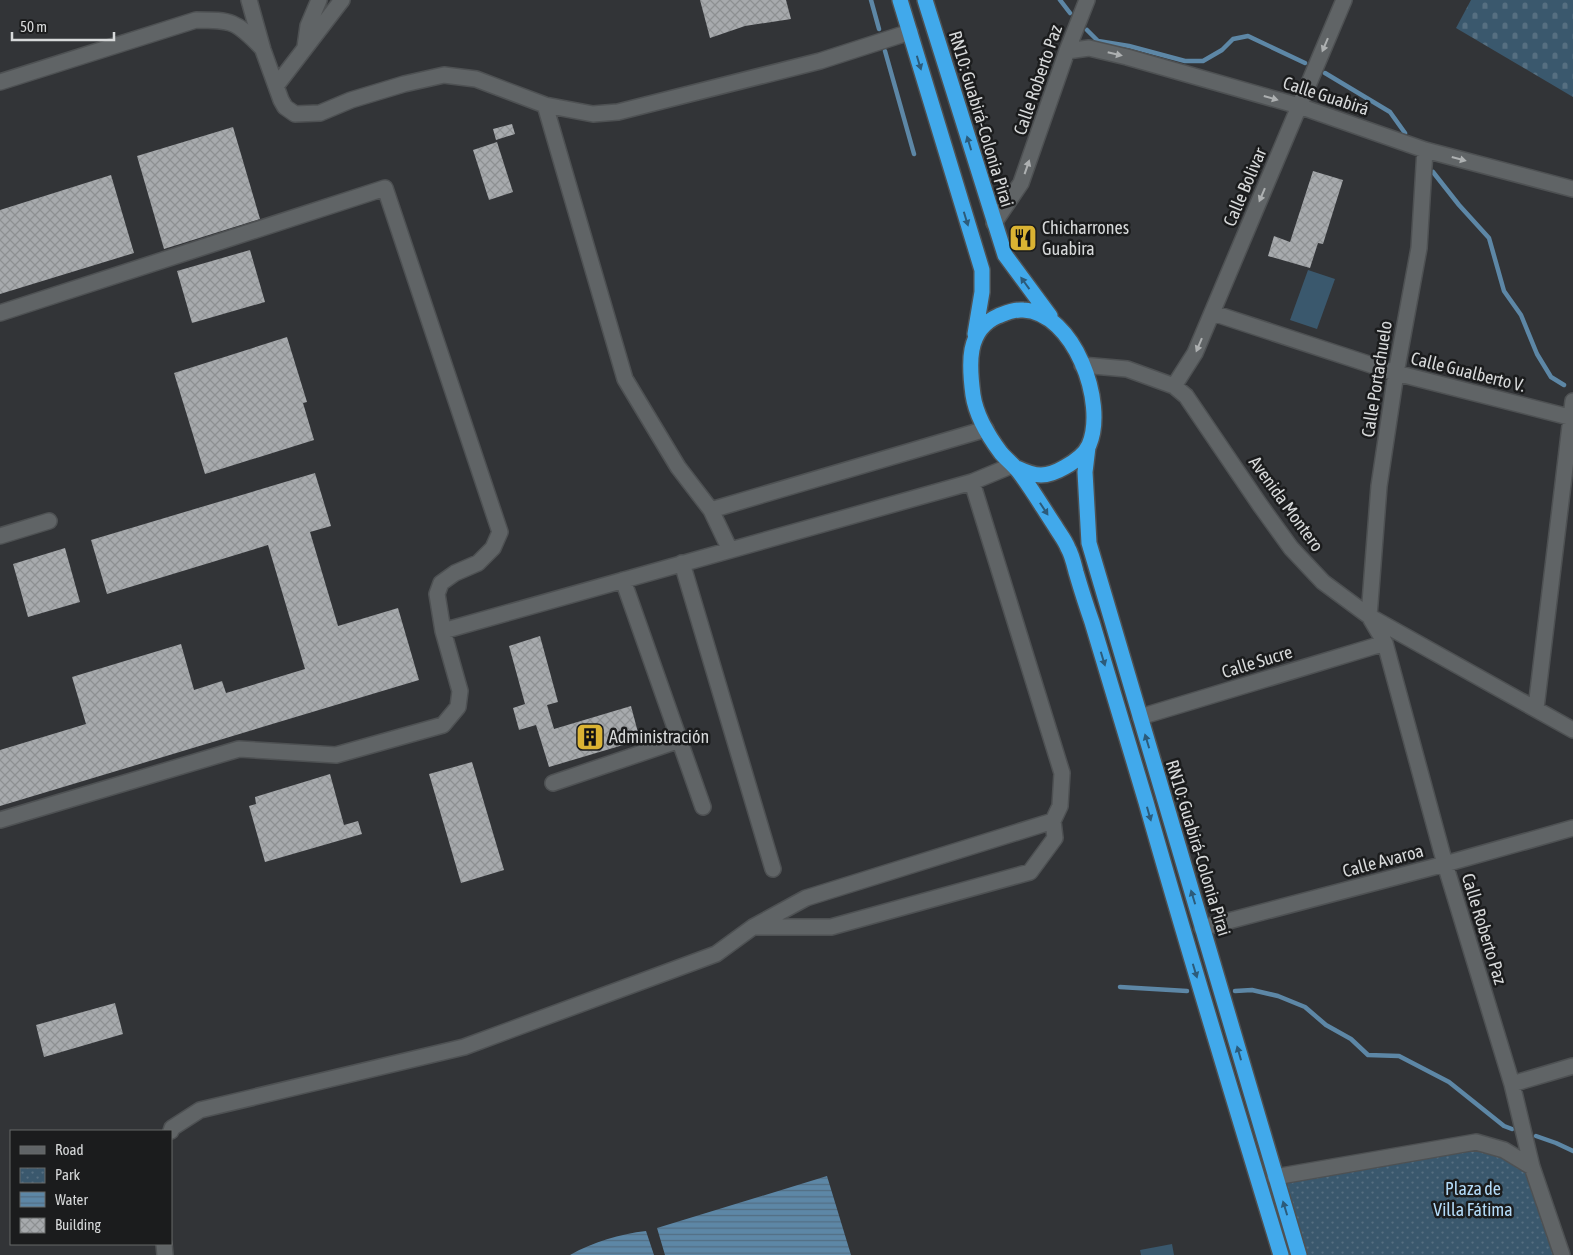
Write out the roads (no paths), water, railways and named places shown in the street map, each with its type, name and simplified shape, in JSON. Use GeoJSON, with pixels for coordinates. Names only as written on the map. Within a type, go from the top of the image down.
{"type":"FeatureCollection","features":[{"type":"Feature","properties":{"kind":"highway"},"geometry":{"type":"LineString","coordinates":[[900,0],[982,270],[982,292],[975,334],[972,353],[971,368],[974,400],[986,429],[1003,455],[1015,467],[1033,476],[1063,468],[1076,459],[1088,447],[1094,421],[1094,404],[1082,364],[1074,348],[1054,322],[1035,311],[1020,309],[1006,312],[990,319],[975,334]]}},
{"type":"Feature","properties":{"kind":"highway","name":"RN10: Guabirá-Colonia Pirai"},"geometry":{"type":"LineString","coordinates":[[925,0],[1005,255],[1054,322]]}},
{"type":"Feature","properties":{"kind":"highway","name":"RN10: Guabirá-Colonia Pirai"},"geometry":{"type":"LineString","coordinates":[[1088,447],[1085,472],[1089,543],[1299,1255]]}},
{"type":"Feature","properties":{"kind":"highway","name":"RN10: Guabirá-Colonia Pirai"},"geometry":{"type":"LineString","coordinates":[[1015,467],[1068,548],[1123,722],[1183,933],[1282,1255]]}},
{"type":"Feature","properties":{"kind":"street"},"geometry":{"type":"LineString","coordinates":[[249,0],[263,50],[276,86],[286,107],[295,114],[320,113],[351,100],[404,84],[444,75],[476,79],[545,105],[593,114],[618,112],[820,61],[910,32]]}},
{"type":"Feature","properties":{"kind":"street"},"geometry":{"type":"LineString","coordinates":[[304,48],[308,26],[319,0]]}},
{"type":"Feature","properties":{"kind":"street"},"geometry":{"type":"LineString","coordinates":[[276,86],[342,0]]}},
{"type":"Feature","properties":{"kind":"street","name":"Calle Roberto Paz"},"geometry":{"type":"LineString","coordinates":[[994,224],[1022,183],[1066,51],[1087,0]]}},
{"type":"Feature","properties":{"kind":"street","name":"Calle Bolivar"},"geometry":{"type":"LineString","coordinates":[[1174,386],[1196,352],[1344,0]]}},
{"type":"Feature","properties":{"kind":"street"},"geometry":{"type":"LineString","coordinates":[[0,82],[196,20],[222,20],[242,28],[263,50]]}},
{"type":"Feature","properties":{"kind":"street","name":"Calle Guabirá"},"geometry":{"type":"LineString","coordinates":[[1066,51],[1089,48],[1118,54],[1299,106],[1425,150],[1573,189]]}},
{"type":"Feature","properties":{"kind":"street"},"geometry":{"type":"LineString","coordinates":[[545,105],[625,379],[678,467],[711,510],[730,550]]}},
{"type":"Feature","properties":{"kind":"street","name":"Calle Portachuelo"},"geometry":{"type":"LineString","coordinates":[[1369,616],[1379,486],[1396,373],[1419,248],[1425,150]]}},
{"type":"Feature","properties":{"kind":"street"},"geometry":{"type":"LineString","coordinates":[[0,313],[385,188],[500,532],[494,548],[478,563],[455,573],[441,583],[437,594],[443,631],[460,691],[458,707],[442,725],[336,755],[239,749],[0,820]]}},
{"type":"Feature","properties":{"kind":"street","name":"Calle Gualberto V."},"geometry":{"type":"LineString","coordinates":[[1212,313],[1396,373],[1572,417]]}},
{"type":"Feature","properties":{"kind":"street","name":"Avenida Montero"},"geometry":{"type":"LineString","coordinates":[[1082,364],[1127,369],[1174,386],[1186,396],[1291,548],[1323,582],[1369,616],[1573,730]]}},
{"type":"Feature","properties":{"kind":"street"},"geometry":{"type":"LineString","coordinates":[[1536,708],[1573,401]]}},
{"type":"Feature","properties":{"kind":"street"},"geometry":{"type":"LineString","coordinates":[[711,510],[986,429]]}},
{"type":"Feature","properties":{"kind":"street"},"geometry":{"type":"LineString","coordinates":[[443,631],[972,482],[1015,467]]}},
{"type":"Feature","properties":{"kind":"street"},"geometry":{"type":"LineString","coordinates":[[753,927],[831,927],[1030,872],[1055,838],[1053,821],[1060,806],[1062,773],[972,482]]}},
{"type":"Feature","properties":{"kind":"street"},"geometry":{"type":"LineString","coordinates":[[0,536],[49,520]]}},
{"type":"Feature","properties":{"kind":"street"},"geometry":{"type":"LineString","coordinates":[[682,563],[773,869]]}},
{"type":"Feature","properties":{"kind":"street"},"geometry":{"type":"LineString","coordinates":[[624,580],[703,807]]}},
{"type":"Feature","properties":{"kind":"street","name":"Calle Roberto Paz"},"geometry":{"type":"LineString","coordinates":[[1369,616],[1385,643],[1445,864],[1512,1084],[1532,1167],[1562,1255]]}},
{"type":"Feature","properties":{"kind":"street","name":"Calle Sucre"},"geometry":{"type":"LineString","coordinates":[[1140,717],[1385,643]]}},
{"type":"Feature","properties":{"kind":"street"},"geometry":{"type":"LineString","coordinates":[[553,783],[680,740]]}},
{"type":"Feature","properties":{"kind":"street"},"geometry":{"type":"LineString","coordinates":[[171,1130],[200,1110],[464,1047],[716,954],[753,927],[806,898],[1053,821]]}},
{"type":"Feature","properties":{"kind":"street","name":"Calle Avaroa"},"geometry":{"type":"LineString","coordinates":[[1202,928],[1573,828]]}},
{"type":"Feature","properties":{"kind":"street"},"geometry":{"type":"LineString","coordinates":[[1512,1084],[1573,1066]]}},
{"type":"Feature","properties":{"kind":"street"},"geometry":{"type":"LineString","coordinates":[[1276,1177],[1476,1142],[1504,1150],[1532,1167]]}},
{"type":"Feature","properties":{"kind":"water"},"geometry":{"type":"Polygon","coordinates":[[[827,1176],[851,1255],[665,1255],[657,1228],[827,1176]]]}},
{"type":"Feature","properties":{"kind":"water"},"geometry":{"type":"Polygon","coordinates":[[[646,1231],[654,1255],[570,1255],[607,1239],[646,1231]]]}},
{"type":"Feature","properties":{"kind":"waterway"},"geometry":{"type":"LineString","coordinates":[[871,0],[879,29]]}},
{"type":"Feature","properties":{"kind":"waterway"},"geometry":{"type":"LineString","coordinates":[[1060,0],[1070,13]]}},
{"type":"Feature","properties":{"kind":"waterway"},"geometry":{"type":"LineString","coordinates":[[1087,30],[1098,41],[1129,46],[1185,61],[1203,61],[1222,50],[1233,39],[1248,36],[1305,63]]}},
{"type":"Feature","properties":{"kind":"waterway"},"geometry":{"type":"LineString","coordinates":[[885,51],[914,154]]}},
{"type":"Feature","properties":{"kind":"waterway"},"geometry":{"type":"LineString","coordinates":[[1325,73],[1390,112],[1405,133]]}},
{"type":"Feature","properties":{"kind":"waterway"},"geometry":{"type":"LineString","coordinates":[[1433,172],[1459,205],[1489,238],[1504,291],[1521,315],[1537,354],[1551,377],[1564,385]]}},
{"type":"Feature","properties":{"kind":"waterway"},"geometry":{"type":"LineString","coordinates":[[1120,987],[1187,991]]}},
{"type":"Feature","properties":{"kind":"waterway"},"geometry":{"type":"LineString","coordinates":[[1235,991],[1252,990],[1278,996],[1305,1007],[1326,1025],[1351,1039],[1368,1055],[1399,1056],[1449,1082],[1504,1126],[1512,1129]]}},
{"type":"Feature","properties":{"kind":"waterway"},"geometry":{"type":"LineString","coordinates":[[1536,1136],[1573,1151]]}},
{"type":"Feature","properties":{"kind":"place","name":"Chicharrones Guabira"},"geometry":{"type":"Point","coordinates":[1023,238]}},
{"type":"Feature","properties":{"kind":"place","name":"Administración"},"geometry":{"type":"Point","coordinates":[590,737]}},
{"type":"Feature","properties":{"kind":"park label","name":"Plaza de Villa Fátima"},"geometry":{"type":"Point","coordinates":[1473,1199]}}]}
